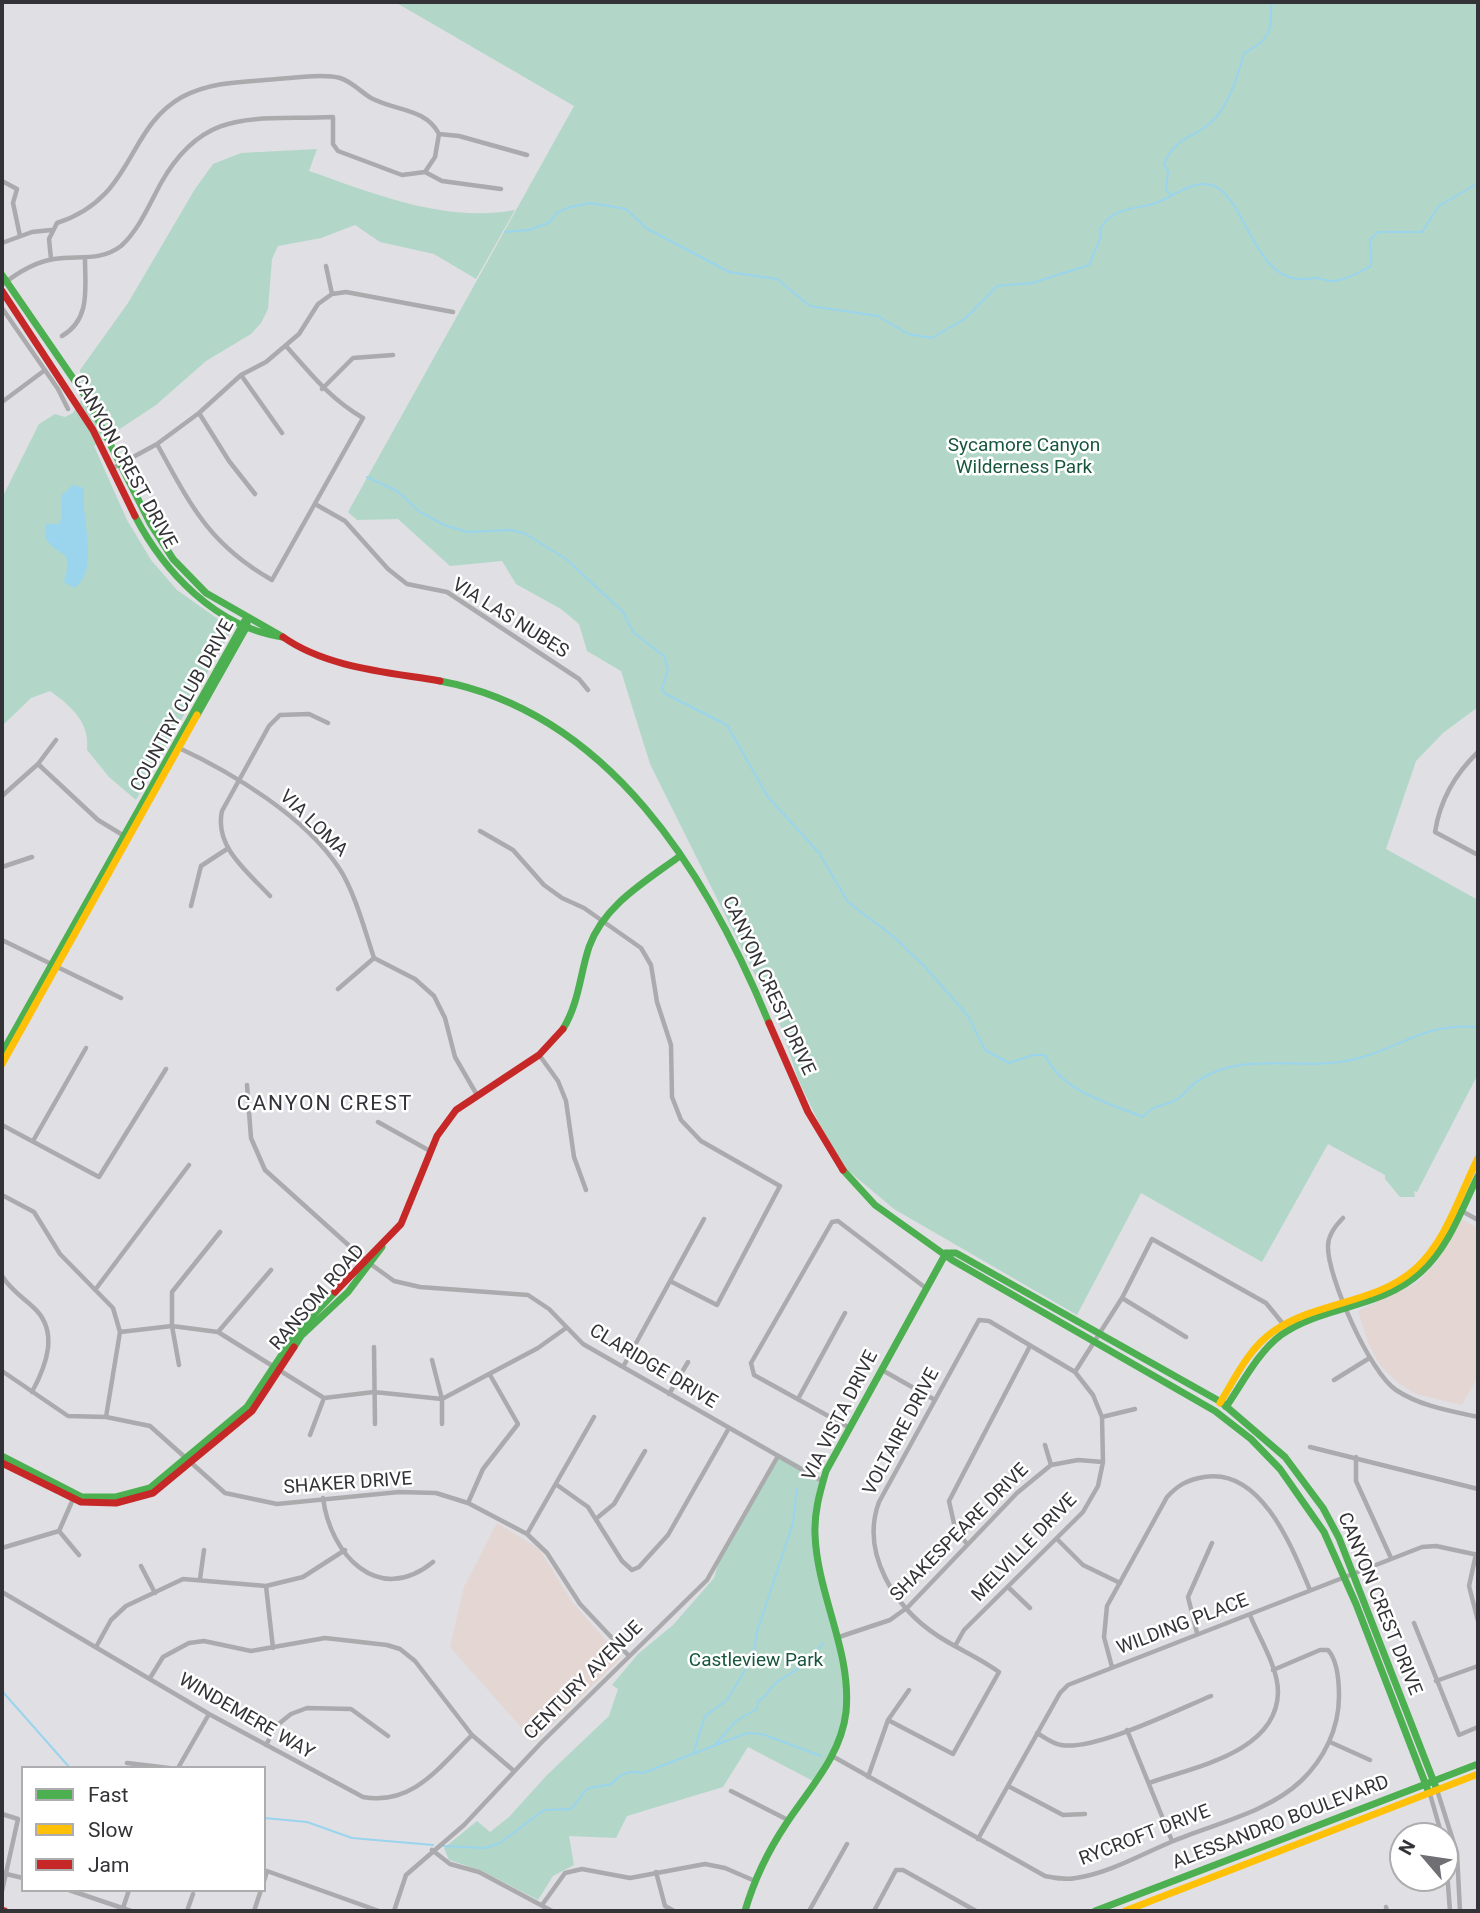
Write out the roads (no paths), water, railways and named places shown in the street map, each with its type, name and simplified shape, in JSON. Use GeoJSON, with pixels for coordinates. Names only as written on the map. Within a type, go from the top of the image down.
{"type":"FeatureCollection","features":[{"type":"Feature","properties":{"kind":"main road","name":"CANYON CREST DRIVE"},"geometry":{"type":"LineString","coordinates":[[3,280],[97,417],[122,462],[150,528],[171,559],[208,594],[274,629],[282,637],[305,650],[341,661],[472,688],[551,722],[594,755],[618,779],[705,888],[730,934],[799,1092],[842,1169],[886,1215],[946,1253],[952,1261],[1218,1412],[1254,1439],[1298,1487],[1327,1534],[1430,1783]]}},
{"type":"Feature","properties":{"kind":"main road","name":"CANYON CREST DRIVE"},"geometry":{"type":"LineString","coordinates":[[2,291],[86,419],[113,468],[139,530],[162,564],[201,601],[267,636],[282,637]]}},
{"type":"Feature","properties":{"kind":"main road","name":"COUNTRY CLUB DRIVE"},"geometry":{"type":"LineString","coordinates":[[2,1063],[247,617]]}},
{"type":"Feature","properties":{"kind":"main road","name":"RANSOM ROAD"},"geometry":{"type":"LineString","coordinates":[[2,1463],[74,1498],[104,1498],[139,1492],[160,1481],[188,1459],[210,1435],[242,1413],[301,1336],[348,1292],[367,1262],[414,1203],[438,1133],[457,1110],[540,1056],[559,1035],[573,1012],[590,946],[603,920],[619,903],[680,856]]}},
{"type":"Feature","properties":{"kind":"main road","name":"COUNTRY CLUB DRIVE"},"geometry":{"type":"LineString","coordinates":[[2,1053],[54,965]]}},
{"type":"Feature","properties":{"kind":"main road"},"geometry":{"type":"LineString","coordinates":[[1457,1208],[1478,1158]]}},
{"type":"Feature","properties":{"kind":"main road"},"geometry":{"type":"LineString","coordinates":[[1218,1412],[1266,1349],[1286,1328],[1396,1282],[1417,1267],[1478,1176]]}},
{"type":"Feature","properties":{"kind":"main road","name":"CANYON CREST DRIVE"},"geometry":{"type":"LineString","coordinates":[[946,1253],[957,1254],[1224,1404],[1264,1437],[1298,1474],[1323,1508],[1354,1572],[1433,1791]]}},
{"type":"Feature","properties":{"kind":"main road","name":"VIA VISTA DRIVE"},"geometry":{"type":"LineString","coordinates":[[745,1911],[755,1881],[789,1821],[834,1757],[846,1711],[845,1665],[813,1542],[813,1519],[822,1481],[946,1253]]}},
{"type":"Feature","properties":{"kind":"main road","name":"RANSOM ROAD"},"geometry":{"type":"LineString","coordinates":[[2,1456],[74,1498]]}},
{"type":"Feature","properties":{"kind":"main road","name":"ALESSANDRO BOULEVARD"},"geometry":{"type":"LineString","coordinates":[[1095,1911],[1478,1764]]}},
{"type":"Feature","properties":{"kind":"main road","name":"ALESSANDRO BOULEVARD"},"geometry":{"type":"LineString","coordinates":[[1125,1911],[1478,1774]]}},
{"type":"Feature","properties":{"kind":"street"},"geometry":{"type":"LineString","coordinates":[[2,243],[20,236],[51,230],[57,223],[80,214],[114,187],[148,130],[169,107],[181,98],[217,84],[337,77],[374,100],[422,116],[433,123],[439,134],[435,157],[425,172]]}},
{"type":"Feature","properties":{"kind":"street"},"geometry":{"type":"LineString","coordinates":[[3,280],[29,266],[51,259],[105,255],[121,245],[135,230],[174,160],[203,133],[223,123],[333,117],[333,144],[338,151],[402,174],[425,172],[442,181],[501,189]]}},
{"type":"Feature","properties":{"kind":"street"},"geometry":{"type":"LineString","coordinates":[[439,134],[459,136],[527,155]]}},
{"type":"Feature","properties":{"kind":"street"},"geometry":{"type":"LineString","coordinates":[[2,181],[17,189],[13,203],[20,236]]}},
{"type":"Feature","properties":{"kind":"street"},"geometry":{"type":"LineString","coordinates":[[51,230],[51,259]]}},
{"type":"Feature","properties":{"kind":"street"},"geometry":{"type":"LineString","coordinates":[[62,336],[74,329],[84,309],[85,258]]}},
{"type":"Feature","properties":{"kind":"street"},"geometry":{"type":"LineString","coordinates":[[326,266],[332,294]]}},
{"type":"Feature","properties":{"kind":"street"},"geometry":{"type":"LineString","coordinates":[[113,468],[157,444],[199,413],[242,374],[266,362],[299,334],[318,304],[332,294],[346,292],[453,312]]}},
{"type":"Feature","properties":{"kind":"street"},"geometry":{"type":"LineString","coordinates":[[2,308],[68,409]]}},
{"type":"Feature","properties":{"kind":"street"},"geometry":{"type":"LineString","coordinates":[[157,444],[191,507],[210,531],[228,551],[272,580],[363,418],[339,404],[286,346]]}},
{"type":"Feature","properties":{"kind":"street"},"geometry":{"type":"LineString","coordinates":[[322,388],[353,358],[393,355]]}},
{"type":"Feature","properties":{"kind":"street"},"geometry":{"type":"LineString","coordinates":[[2,402],[45,370]]}},
{"type":"Feature","properties":{"kind":"street"},"geometry":{"type":"LineString","coordinates":[[242,374],[282,433]]}},
{"type":"Feature","properties":{"kind":"street"},"geometry":{"type":"LineString","coordinates":[[199,413],[229,461],[255,495]]}},
{"type":"Feature","properties":{"kind":"street","name":"VIA LAS NUBES"},"geometry":{"type":"LineString","coordinates":[[315,504],[345,521],[388,569],[407,584],[447,592],[579,679],[588,690]]}},
{"type":"Feature","properties":{"kind":"street"},"geometry":{"type":"LineString","coordinates":[[270,896],[228,849],[219,825],[222,811],[270,726],[280,715],[309,714],[328,723]]}},
{"type":"Feature","properties":{"kind":"street"},"geometry":{"type":"LineString","coordinates":[[2,796],[38,764],[56,740]]}},
{"type":"Feature","properties":{"kind":"street","name":"VIA LOMA"},"geometry":{"type":"LineString","coordinates":[[176,747],[269,800],[302,828],[340,869],[374,957]]}},
{"type":"Feature","properties":{"kind":"street"},"geometry":{"type":"LineString","coordinates":[[1478,752],[1453,781],[1439,812],[1435,832],[1478,855]]}},
{"type":"Feature","properties":{"kind":"street"},"geometry":{"type":"LineString","coordinates":[[38,764],[98,820],[125,837]]}},
{"type":"Feature","properties":{"kind":"street"},"geometry":{"type":"LineString","coordinates":[[480,831],[513,850],[544,885],[562,898],[603,920],[637,943],[651,965],[657,1003],[671,1048],[672,1097],[682,1123],[701,1141],[780,1186],[716,1305],[670,1281]]}},
{"type":"Feature","properties":{"kind":"street"},"geometry":{"type":"LineString","coordinates":[[191,906],[201,866],[228,849]]}},
{"type":"Feature","properties":{"kind":"street"},"geometry":{"type":"LineString","coordinates":[[2,867],[32,857]]}},
{"type":"Feature","properties":{"kind":"street"},"geometry":{"type":"LineString","coordinates":[[2,940],[121,998]]}},
{"type":"Feature","properties":{"kind":"street"},"geometry":{"type":"LineString","coordinates":[[338,989],[374,957],[415,979],[433,996],[445,1018],[455,1057],[478,1095]]}},
{"type":"Feature","properties":{"kind":"street"},"geometry":{"type":"LineString","coordinates":[[33,1141],[86,1048]]}},
{"type":"Feature","properties":{"kind":"street"},"geometry":{"type":"LineString","coordinates":[[540,1056],[564,1095],[570,1119],[574,1157],[586,1190]]}},
{"type":"Feature","properties":{"kind":"street"},"geometry":{"type":"LineString","coordinates":[[2,1125],[99,1177],[166,1069]]}},
{"type":"Feature","properties":{"kind":"street","name":"CLARIDGE DRIVE"},"geometry":{"type":"LineString","coordinates":[[247,1085],[251,1138],[265,1170],[367,1262],[394,1281],[421,1287],[528,1295],[549,1308],[583,1344],[822,1481]]}},
{"type":"Feature","properties":{"kind":"street"},"geometry":{"type":"LineString","coordinates":[[378,1122],[430,1151]]}},
{"type":"Feature","properties":{"kind":"street"},"geometry":{"type":"LineString","coordinates":[[95,1290],[189,1165]]}},
{"type":"Feature","properties":{"kind":"street"},"geometry":{"type":"LineString","coordinates":[[2,1195],[34,1212],[60,1254],[113,1308],[120,1332],[106,1417]]}},
{"type":"Feature","properties":{"kind":"street"},"geometry":{"type":"LineString","coordinates":[[1457,1208],[1478,1220]]}},
{"type":"Feature","properties":{"kind":"street"},"geometry":{"type":"LineString","coordinates":[[1343,1218],[1330,1235],[1328,1247],[1346,1304],[1368,1359],[1394,1390],[1428,1406],[1478,1417]]}},
{"type":"Feature","properties":{"kind":"street"},"geometry":{"type":"LineString","coordinates":[[623,1367],[704,1219]]}},
{"type":"Feature","properties":{"kind":"street"},"geometry":{"type":"LineString","coordinates":[[850,1428],[754,1376],[751,1363],[832,1222],[838,1221],[927,1289]]}},
{"type":"Feature","properties":{"kind":"street"},"geometry":{"type":"LineString","coordinates":[[179,1365],[172,1326],[172,1292],[220,1232]]}},
{"type":"Feature","properties":{"kind":"street"},"geometry":{"type":"LineString","coordinates":[[1075,1372],[1122,1298],[1152,1239],[1266,1303],[1286,1328]]}},
{"type":"Feature","properties":{"kind":"street"},"geometry":{"type":"LineString","coordinates":[[218,1332],[271,1270]]}},
{"type":"Feature","properties":{"kind":"street"},"geometry":{"type":"LineString","coordinates":[[2,1276],[8,1287],[36,1309],[48,1332],[48,1361],[32,1392]]}},
{"type":"Feature","properties":{"kind":"street"},"geometry":{"type":"LineString","coordinates":[[1122,1298],[1186,1336]]}},
{"type":"Feature","properties":{"kind":"street"},"geometry":{"type":"LineString","coordinates":[[798,1399],[845,1313]]}},
{"type":"Feature","properties":{"kind":"street","name":"MELVILLE DRIVE"},"geometry":{"type":"LineString","coordinates":[[955,1646],[964,1630],[1057,1539],[1092,1498],[1102,1475],[1104,1462],[1102,1417],[1093,1395],[1075,1372],[989,1321],[979,1320]]}},
{"type":"Feature","properties":{"kind":"street","name":"VOLTAIRE DRIVE"},"geometry":{"type":"LineString","coordinates":[[888,1720],[953,1754],[999,1672],[923,1625],[886,1582],[872,1535],[879,1502],[979,1320]]}},
{"type":"Feature","properties":{"kind":"street"},"geometry":{"type":"LineString","coordinates":[[120,1332],[172,1326],[218,1332],[274,1370],[324,1398],[374,1392],[442,1399],[490,1375],[567,1327]]}},
{"type":"Feature","properties":{"kind":"street"},"geometry":{"type":"LineString","coordinates":[[967,1544],[955,1528],[949,1501],[1030,1346]]}},
{"type":"Feature","properties":{"kind":"street"},"geometry":{"type":"LineString","coordinates":[[374,1347],[374,1424]]}},
{"type":"Feature","properties":{"kind":"street"},"geometry":{"type":"LineString","coordinates":[[1334,1380],[1368,1359]]}},
{"type":"Feature","properties":{"kind":"street"},"geometry":{"type":"LineString","coordinates":[[432,1360],[442,1399],[442,1424]]}},
{"type":"Feature","properties":{"kind":"street"},"geometry":{"type":"LineString","coordinates":[[669,1394],[688,1362]]}},
{"type":"Feature","properties":{"kind":"street"},"geometry":{"type":"LineString","coordinates":[[881,1370],[935,1400]]}},
{"type":"Feature","properties":{"kind":"street","name":"SHAKER DRIVE"},"geometry":{"type":"LineString","coordinates":[[2,1371],[68,1416],[106,1417],[150,1426],[225,1493],[277,1504],[324,1498],[436,1493],[468,1503],[527,1534],[547,1553],[580,1604],[629,1656]]}},
{"type":"Feature","properties":{"kind":"street"},"geometry":{"type":"LineString","coordinates":[[468,1503],[483,1469],[518,1424],[490,1375]]}},
{"type":"Feature","properties":{"kind":"street"},"geometry":{"type":"LineString","coordinates":[[310,1435],[324,1398]]}},
{"type":"Feature","properties":{"kind":"street"},"geometry":{"type":"LineString","coordinates":[[1102,1417],[1135,1409]]}},
{"type":"Feature","properties":{"kind":"street"},"geometry":{"type":"LineString","coordinates":[[527,1534],[594,1417]]}},
{"type":"Feature","properties":{"kind":"street"},"geometry":{"type":"LineString","coordinates":[[557,1485],[579,1498],[597,1518],[622,1560],[632,1570],[639,1567],[668,1535],[729,1428]]}},
{"type":"Feature","properties":{"kind":"street"},"geometry":{"type":"LineString","coordinates":[[1045,1445],[1051,1465]]}},
{"type":"Feature","properties":{"kind":"street"},"geometry":{"type":"LineString","coordinates":[[1310,1447],[1478,1489]]}},
{"type":"Feature","properties":{"kind":"street"},"geometry":{"type":"LineString","coordinates":[[597,1518],[614,1504],[645,1451]]}},
{"type":"Feature","properties":{"kind":"street","name":"CENTURY AVENUE"},"geometry":{"type":"LineString","coordinates":[[394,1911],[401,1883],[432,1850],[464,1825],[514,1771],[707,1580],[778,1455]]}},
{"type":"Feature","properties":{"kind":"street"},"geometry":{"type":"LineString","coordinates":[[1356,1457],[1356,1481],[1391,1558]]}},
{"type":"Feature","properties":{"kind":"street","name":"SHAKESPEARE DRIVE"},"geometry":{"type":"LineString","coordinates":[[839,1637],[890,1620],[908,1607],[967,1544],[1051,1465],[1078,1460],[1104,1462]]}},
{"type":"Feature","properties":{"kind":"street"},"geometry":{"type":"LineString","coordinates":[[1112,1667],[1104,1637],[1104,1620],[1120,1583],[1167,1497],[1178,1485],[1189,1480],[1216,1475],[1238,1481],[1256,1496],[1281,1530],[1310,1590]]}},
{"type":"Feature","properties":{"kind":"street"},"geometry":{"type":"LineString","coordinates":[[2,1548],[59,1531],[74,1498]]}},
{"type":"Feature","properties":{"kind":"street"},"geometry":{"type":"LineString","coordinates":[[324,1498],[326,1524],[366,1572],[393,1581],[419,1574],[433,1562]]}},
{"type":"Feature","properties":{"kind":"street"},"geometry":{"type":"LineString","coordinates":[[59,1531],[79,1555]]}},
{"type":"Feature","properties":{"kind":"street"},"geometry":{"type":"LineString","coordinates":[[1057,1539],[1083,1565],[1120,1583]]}},
{"type":"Feature","properties":{"kind":"street"},"geometry":{"type":"LineString","coordinates":[[1197,1633],[1188,1597],[1212,1543]]}},
{"type":"Feature","properties":{"kind":"street","name":"WILDING PLACE"},"geometry":{"type":"LineString","coordinates":[[978,1839],[1037,1733],[1068,1685],[1391,1558],[1436,1545],[1477,1554]]}},
{"type":"Feature","properties":{"kind":"street"},"geometry":{"type":"LineString","coordinates":[[200,1579],[204,1550]]}},
{"type":"Feature","properties":{"kind":"street"},"geometry":{"type":"LineString","coordinates":[[96,1647],[117,1614],[183,1579],[266,1586],[303,1577],[345,1550]]}},
{"type":"Feature","properties":{"kind":"street"},"geometry":{"type":"LineString","coordinates":[[1477,1554],[1469,1586],[1478,1622]]}},
{"type":"Feature","properties":{"kind":"street"},"geometry":{"type":"LineString","coordinates":[[141,1566],[155,1593]]}},
{"type":"Feature","properties":{"kind":"street"},"geometry":{"type":"LineString","coordinates":[[266,1586],[273,1648]]}},
{"type":"Feature","properties":{"kind":"street"},"geometry":{"type":"LineString","coordinates":[[1008,1587],[1030,1608]]}},
{"type":"Feature","properties":{"kind":"street","name":"WINDEMERE WAY"},"geometry":{"type":"LineString","coordinates":[[2,1592],[209,1714],[363,1797],[389,1799],[417,1788],[472,1735]]}},
{"type":"Feature","properties":{"kind":"street"},"geometry":{"type":"LineString","coordinates":[[1149,1783],[1244,1748],[1266,1725],[1273,1712],[1278,1691],[1273,1670],[1250,1615]]}},
{"type":"Feature","properties":{"kind":"street"},"geometry":{"type":"LineString","coordinates":[[1414,1623],[1459,1735],[1478,1727]]}},
{"type":"Feature","properties":{"kind":"street"},"geometry":{"type":"LineString","coordinates":[[150,1678],[163,1657],[188,1643],[204,1641],[251,1651],[325,1637],[387,1644],[400,1649],[415,1661],[472,1735],[514,1771]]}},
{"type":"Feature","properties":{"kind":"street","name":"RYCROFT DRIVE"},"geometry":{"type":"LineString","coordinates":[[834,1757],[1045,1876],[1061,1880],[1095,1873],[1279,1798],[1309,1773],[1330,1742],[1337,1716],[1339,1689],[1332,1655],[1328,1650],[1320,1650],[1273,1670]]}},
{"type":"Feature","properties":{"kind":"street"},"geometry":{"type":"LineString","coordinates":[[1436,1681],[1478,1666]]}},
{"type":"Feature","properties":{"kind":"street"},"geometry":{"type":"LineString","coordinates":[[868,1777],[888,1720],[909,1690]]}},
{"type":"Feature","properties":{"kind":"street"},"geometry":{"type":"LineString","coordinates":[[1037,1733],[1059,1745],[1079,1745],[1128,1730],[1211,1696]]}},
{"type":"Feature","properties":{"kind":"street"},"geometry":{"type":"LineString","coordinates":[[266,1745],[276,1726],[291,1714],[307,1708],[351,1709],[388,1736]]}},
{"type":"Feature","properties":{"kind":"street"},"geometry":{"type":"LineString","coordinates":[[179,1766],[209,1714]]}},
{"type":"Feature","properties":{"kind":"street"},"geometry":{"type":"LineString","coordinates":[[1128,1730],[1172,1841]]}},
{"type":"Feature","properties":{"kind":"street"},"geometry":{"type":"LineString","coordinates":[[1330,1742],[1370,1760]]}},
{"type":"Feature","properties":{"kind":"street"},"geometry":{"type":"LineString","coordinates":[[127,1763],[152,1766]]}},
{"type":"Feature","properties":{"kind":"street"},"geometry":{"type":"LineString","coordinates":[[1008,1786],[1063,1815],[1085,1814]]}},
{"type":"Feature","properties":{"kind":"street"},"geometry":{"type":"LineString","coordinates":[[731,1791],[789,1821]]}},
{"type":"Feature","properties":{"kind":"street"},"geometry":{"type":"LineString","coordinates":[[1433,1791],[1439,1822]]}},
{"type":"Feature","properties":{"kind":"street"},"geometry":{"type":"LineString","coordinates":[[1433,1791],[1457,1853],[1460,1911]]}},
{"type":"Feature","properties":{"kind":"street"},"geometry":{"type":"LineString","coordinates":[[2,1814],[18,1819],[2,1891]]}},
{"type":"Feature","properties":{"kind":"street"},"geometry":{"type":"LineString","coordinates":[[809,1911],[847,1844]]}},
{"type":"Feature","properties":{"kind":"street"},"geometry":{"type":"LineString","coordinates":[[432,1850],[446,1861],[480,1872],[552,1911]]}},
{"type":"Feature","properties":{"kind":"street"},"geometry":{"type":"LineString","coordinates":[[542,1905],[565,1873],[582,1869],[630,1878],[705,1864],[725,1868],[755,1881]]}},
{"type":"Feature","properties":{"kind":"street"},"geometry":{"type":"LineString","coordinates":[[874,1911],[896,1870],[903,1870],[976,1911]]}},
{"type":"Feature","properties":{"kind":"street"},"geometry":{"type":"LineString","coordinates":[[266,1876],[268,1871],[379,1911]]}},
{"type":"Feature","properties":{"kind":"street"},"geometry":{"type":"LineString","coordinates":[[656,1872],[665,1906],[674,1911]]}},
{"type":"Feature","properties":{"kind":"street"},"geometry":{"type":"LineString","coordinates":[[4,1873],[21,1877]]}},
{"type":"Feature","properties":{"kind":"street"},"geometry":{"type":"LineString","coordinates":[[75,1892],[131,1911]]}},
{"type":"Feature","properties":{"kind":"street"},"geometry":{"type":"LineString","coordinates":[[123,1908],[128,1892]]}},
{"type":"Feature","properties":{"kind":"street"},"geometry":{"type":"LineString","coordinates":[[254,1911],[260,1892]]}},
{"type":"Feature","properties":{"kind":"street"},"geometry":{"type":"LineString","coordinates":[[1449,1892],[1450,1911]]}},
{"type":"Feature","properties":{"kind":"street"},"geometry":{"type":"LineString","coordinates":[[187,1911],[193,1894]]}},
{"type":"Feature","properties":{"kind":"water"},"geometry":{"type":"Polygon","coordinates":[[[73,485],[84,488],[88,541],[86,569],[82,580],[74,588],[64,582],[68,566],[66,556],[49,543],[45,535],[46,524],[59,524],[62,516],[61,496],[73,485]]]}},
{"type":"Feature","properties":{"kind":"waterway"},"geometry":{"type":"LineString","coordinates":[[1170,194],[1166,190],[1168,172],[1164,163],[1179,143],[1208,125],[1227,102],[1244,53],[1265,39],[1268,33],[1271,2]]}},
{"type":"Feature","properties":{"kind":"waterway"},"geometry":{"type":"LineString","coordinates":[[505,232],[529,230],[548,223],[558,212],[591,203],[626,209],[646,228],[729,272],[777,279],[810,306],[878,316],[908,334],[932,338],[966,318],[997,286],[1032,283],[1089,265],[1101,236],[1100,229],[1112,216],[1156,203],[1197,185],[1211,185],[1222,191],[1259,250],[1270,264],[1283,274],[1299,279],[1336,281],[1371,266],[1370,240],[1378,232],[1422,232],[1439,206],[1478,183]]}},
{"type":"Feature","properties":{"kind":"waterway"},"geometry":{"type":"LineString","coordinates":[[367,477],[397,491],[420,512],[444,525],[468,532],[510,530],[524,533],[566,559],[623,612],[633,632],[664,656],[668,670],[662,687],[664,693],[727,725],[768,797],[819,853],[848,902],[894,937],[926,968],[968,1016],[985,1050],[1009,1063],[1033,1055],[1045,1055],[1053,1068],[1075,1087],[1143,1117],[1151,1109],[1179,1098],[1199,1080],[1234,1066],[1351,1060],[1440,1029],[1478,1027]]}},
{"type":"Feature","properties":{"kind":"waterway"},"geometry":{"type":"LineString","coordinates":[[693,1754],[705,1716],[727,1700],[753,1657],[757,1632],[793,1523],[797,1488]]}},
{"type":"Feature","properties":{"kind":"waterway"},"geometry":{"type":"LineString","coordinates":[[714,1746],[736,1721],[757,1709],[758,1701],[774,1684],[807,1661],[823,1643]]}},
{"type":"Feature","properties":{"kind":"waterway"},"geometry":{"type":"LineString","coordinates":[[2,1691],[68,1766]]}},
{"type":"Feature","properties":{"kind":"waterway"},"geometry":{"type":"LineString","coordinates":[[443,1846],[485,1848],[500,1843],[544,1810],[571,1809],[590,1788],[611,1784],[626,1773],[643,1773],[747,1733],[762,1734],[821,1756]]}},
{"type":"Feature","properties":{"kind":"waterway"},"geometry":{"type":"LineString","coordinates":[[266,1818],[307,1822],[352,1838],[433,1845]]}},
{"type":"Feature","properties":{"kind":"district","name":"CANYON CREST"},"geometry":{"type":"Point","coordinates":[325,1105]}},
{"type":"Feature","properties":{"kind":"park label","name":"Sycamore Canyon Wilderness Park"},"geometry":{"type":"Point","coordinates":[1024,457]}},
{"type":"Feature","properties":{"kind":"park label","name":"Castleview Park"},"geometry":{"type":"Point","coordinates":[756,1661]}}]}
